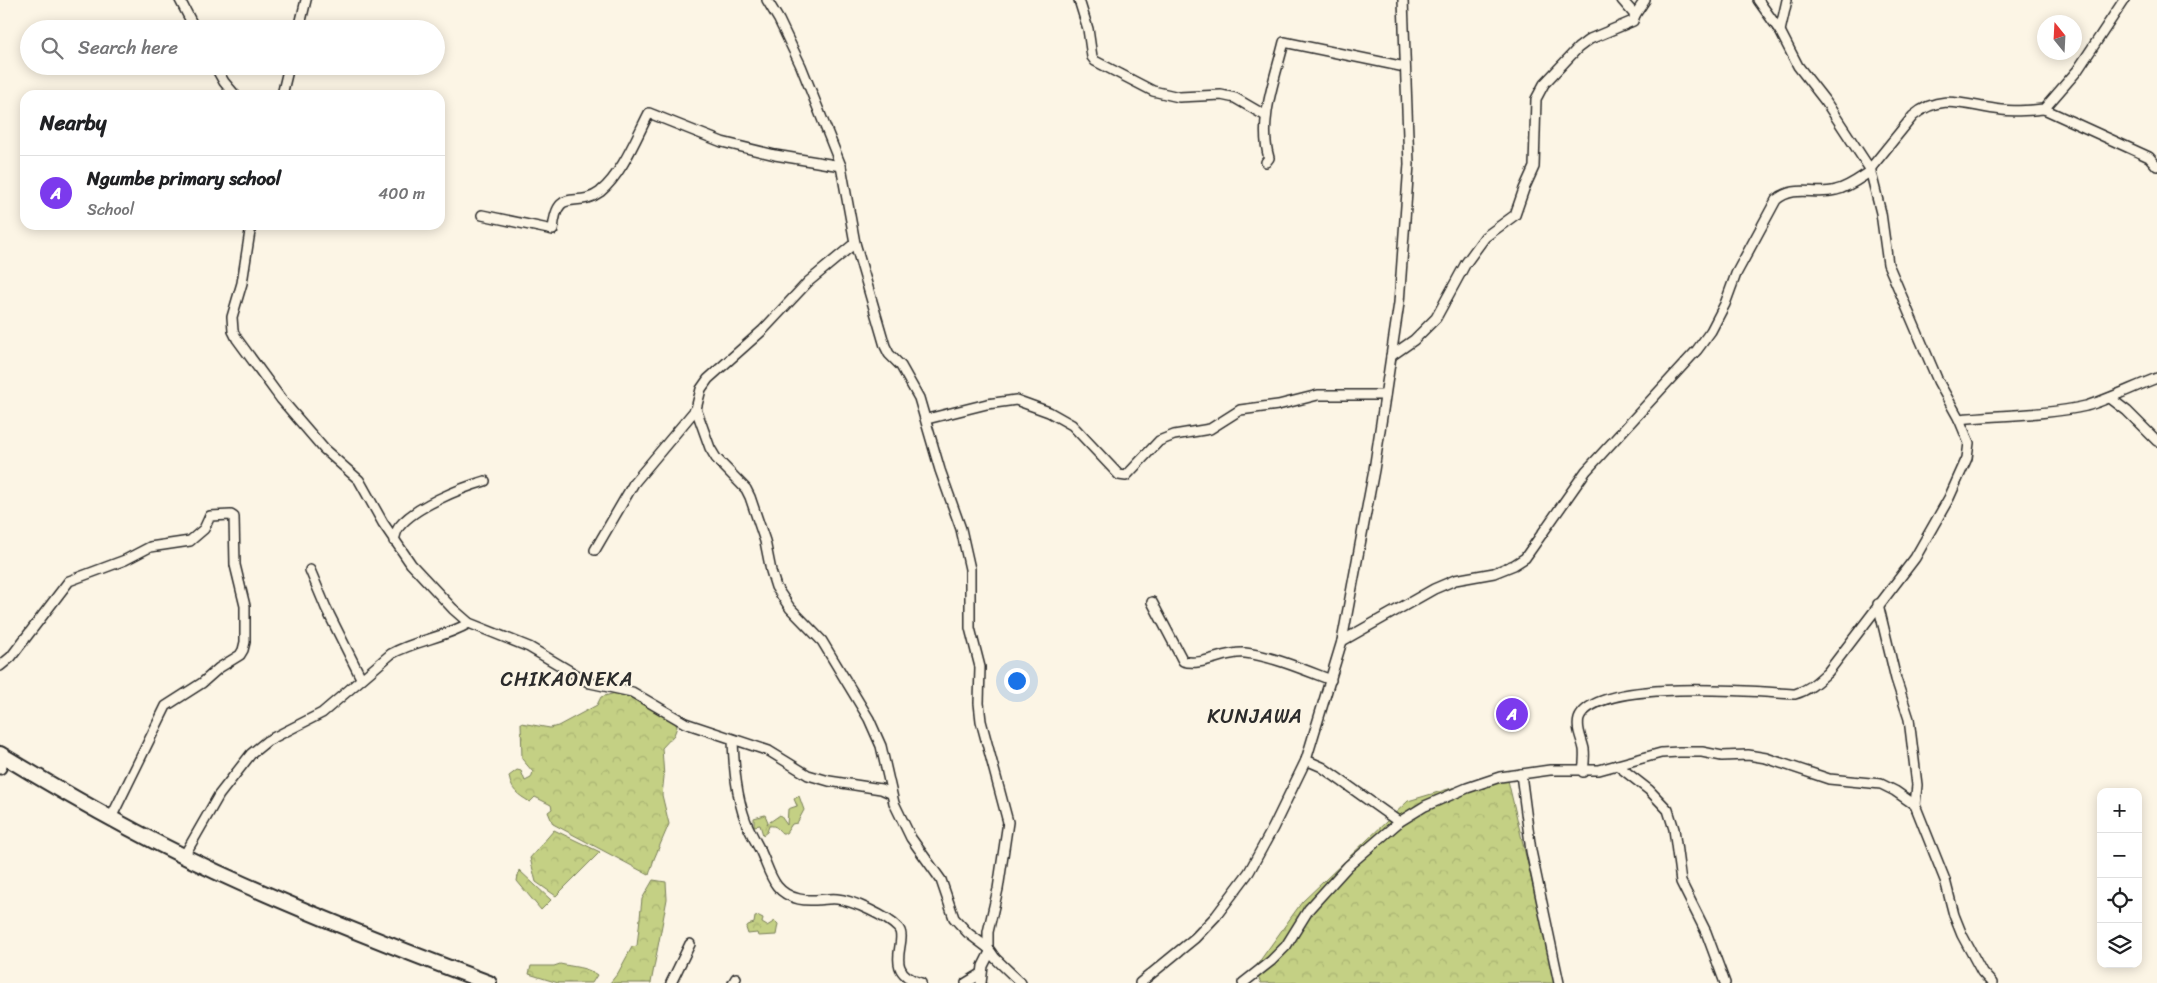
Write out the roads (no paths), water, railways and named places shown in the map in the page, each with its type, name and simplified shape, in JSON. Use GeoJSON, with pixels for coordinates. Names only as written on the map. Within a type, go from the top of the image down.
{"type":"FeatureCollection","features":[{"type":"Feature","properties":{"kind":"main road"},"geometry":{"type":"LineString","coordinates":[[2,760],[184,856],[327,920],[488,983]]}},
{"type":"Feature","properties":{"kind":"street"},"geometry":{"type":"LineString","coordinates":[[180,0],[190,20]]}},
{"type":"Feature","properties":{"kind":"street"},"geometry":{"type":"LineString","coordinates":[[301,20],[306,0]]}},
{"type":"Feature","properties":{"kind":"street"},"geometry":{"type":"LineString","coordinates":[[767,0],[779,20],[801,66],[841,166],[855,243],[885,346],[889,354],[902,366],[919,398],[927,419],[940,470],[961,529],[970,569],[970,628],[980,667],[979,702],[981,720],[1008,822],[998,889],[988,932],[989,950],[981,978],[966,983]]}},
{"type":"Feature","properties":{"kind":"street"},"geometry":{"type":"LineString","coordinates":[[1079,0],[1088,29],[1092,57],[1095,61],[1153,91],[1179,96],[1221,95],[1235,98],[1266,116]]}},
{"type":"Feature","properties":{"kind":"street"},"geometry":{"type":"LineString","coordinates":[[1140,983],[1195,938],[1235,893],[1249,872],[1306,760],[1342,641],[1374,470],[1399,303],[1409,164],[1403,0]]}},
{"type":"Feature","properties":{"kind":"street"},"geometry":{"type":"LineString","coordinates":[[1622,0],[1635,16]]}},
{"type":"Feature","properties":{"kind":"street"},"geometry":{"type":"LineString","coordinates":[[1391,356],[1414,340],[1436,318],[1466,263],[1485,237],[1515,216],[1524,188],[1534,167],[1536,99],[1544,84],[1578,48],[1590,39],[1633,21],[1645,0]]}},
{"type":"Feature","properties":{"kind":"street"},"geometry":{"type":"LineString","coordinates":[[1583,772],[1585,758],[1578,729],[1579,720],[1590,706],[1623,694],[1709,689],[1795,694],[1806,691],[1828,672],[1878,604],[1915,558],[1949,498],[1966,458],[1969,442],[1960,419],[1938,381],[1888,264],[1881,213],[1870,170],[1826,102],[1798,66],[1780,31],[1758,0]]}},
{"type":"Feature","properties":{"kind":"street"},"geometry":{"type":"LineString","coordinates":[[1780,31],[1788,0]]}},
{"type":"Feature","properties":{"kind":"street"},"geometry":{"type":"LineString","coordinates":[[2044,109],[2077,71],[2124,0]]}},
{"type":"Feature","properties":{"kind":"street"},"geometry":{"type":"LineString","coordinates":[[1266,162],[1268,158],[1264,138],[1266,116],[1284,42],[1405,67]]}},
{"type":"Feature","properties":{"kind":"street"},"geometry":{"type":"LineString","coordinates":[[220,75],[231,90]]}},
{"type":"Feature","properties":{"kind":"street"},"geometry":{"type":"LineString","coordinates":[[283,90],[287,75]]}},
{"type":"Feature","properties":{"kind":"street"},"geometry":{"type":"LineString","coordinates":[[1342,641],[1434,589],[1455,580],[1494,572],[1514,565],[1525,558],[1586,471],[1697,350],[1711,332],[1725,304],[1736,274],[1776,200],[1784,193],[1790,191],[1819,192],[1848,186],[1870,170],[1913,116],[1943,101],[1957,101],[2005,111],[2044,109],[2153,155],[2157,166]]}},
{"type":"Feature","properties":{"kind":"street"},"geometry":{"type":"LineString","coordinates":[[482,215],[553,230],[554,214],[559,206],[569,200],[593,196],[605,187],[634,145],[649,113],[722,142],[775,155],[841,166]]}},
{"type":"Feature","properties":{"kind":"street"},"geometry":{"type":"LineString","coordinates":[[250,230],[242,283],[232,317],[235,335],[281,399],[324,449],[359,480],[394,541],[425,580],[469,623],[534,649],[590,683],[632,692],[685,722],[733,740],[769,750],[808,775],[829,781],[881,789],[890,793]]}},
{"type":"Feature","properties":{"kind":"street"},"geometry":{"type":"LineString","coordinates":[[595,550],[634,483],[696,409],[701,389],[708,379],[763,330],[815,275],[855,243]]}},
{"type":"Feature","properties":{"kind":"street"},"geometry":{"type":"LineString","coordinates":[[1960,419],[2064,410],[2110,398],[2157,378]]}},
{"type":"Feature","properties":{"kind":"street"},"geometry":{"type":"LineString","coordinates":[[927,419],[987,404],[1016,400],[1049,412],[1072,425],[1119,475],[1126,476],[1159,440],[1174,435],[1210,429],[1240,410],[1278,405],[1318,395],[1385,395]]}},
{"type":"Feature","properties":{"kind":"street"},"geometry":{"type":"LineString","coordinates":[[2110,398],[2134,416],[2157,441]]}},
{"type":"Feature","properties":{"kind":"street"},"geometry":{"type":"LineString","coordinates":[[696,409],[710,448],[716,458],[746,489],[750,497],[765,541],[772,578],[780,594],[790,608],[822,641],[868,719],[881,746],[890,793],[911,838],[941,880],[954,918],[1021,983]]}},
{"type":"Feature","properties":{"kind":"street"},"geometry":{"type":"LineString","coordinates":[[394,541],[399,527],[411,516],[445,496],[485,480]]}},
{"type":"Feature","properties":{"kind":"street"},"geometry":{"type":"LineString","coordinates":[[0,666],[11,657],[69,581],[125,560],[150,547],[190,541],[204,530],[210,516],[231,515],[234,517],[235,565],[245,606],[245,642],[243,650],[240,655],[219,668],[202,683],[166,706],[111,818]]}},
{"type":"Feature","properties":{"kind":"street"},"geometry":{"type":"LineString","coordinates":[[310,570],[326,608],[361,678]]}},
{"type":"Feature","properties":{"kind":"street"},"geometry":{"type":"LineString","coordinates":[[1152,602],[1183,660],[1189,663],[1224,654],[1245,653],[1287,664],[1331,680]]}},
{"type":"Feature","properties":{"kind":"street"},"geometry":{"type":"LineString","coordinates":[[1878,604],[1896,679],[1909,719],[1917,786],[1915,805],[1944,880],[1962,935],[1982,972],[1992,983]]}},
{"type":"Feature","properties":{"kind":"street"},"geometry":{"type":"LineString","coordinates":[[184,856],[219,795],[251,754],[267,741],[322,713],[361,678],[396,651],[447,634],[469,623]]}},
{"type":"Feature","properties":{"kind":"street"},"geometry":{"type":"LineString","coordinates":[[733,740],[736,782],[743,813],[776,887],[798,899],[838,899],[853,902],[897,926],[900,932],[899,960],[903,974],[907,978],[921,983]]}},
{"type":"Feature","properties":{"kind":"street"},"geometry":{"type":"LineString","coordinates":[[1243,983],[1271,961],[1286,946],[1308,909],[1348,866],[1399,822],[1425,806],[1467,788],[1500,777],[1550,770],[1583,772],[1599,770],[1661,753],[1702,752],[1722,756],[1748,755],[1766,758],[1829,780],[1881,784],[1915,805]]}},
{"type":"Feature","properties":{"kind":"street"},"geometry":{"type":"LineString","coordinates":[[1306,760],[1322,767],[1399,822]]}},
{"type":"Feature","properties":{"kind":"street"},"geometry":{"type":"LineString","coordinates":[[1617,765],[1649,790],[1668,810],[1674,829],[1681,882],[1706,932],[1725,983]]}},
{"type":"Feature","properties":{"kind":"street"},"geometry":{"type":"LineString","coordinates":[[1521,774],[1531,851],[1559,983]]}},
{"type":"Feature","properties":{"kind":"street"},"geometry":{"type":"LineString","coordinates":[[671,983],[690,944]]}},
{"type":"Feature","properties":{"kind":"place","name":"Ngumbe primary school"},"geometry":{"type":"Point","coordinates":[1512,714]}},
{"type":"Feature","properties":{"kind":"district","name":"CHIKAONEKA"},"geometry":{"type":"Point","coordinates":[567,679]}},
{"type":"Feature","properties":{"kind":"district","name":"KUNJAWA"},"geometry":{"type":"Point","coordinates":[1255,716]}}]}
